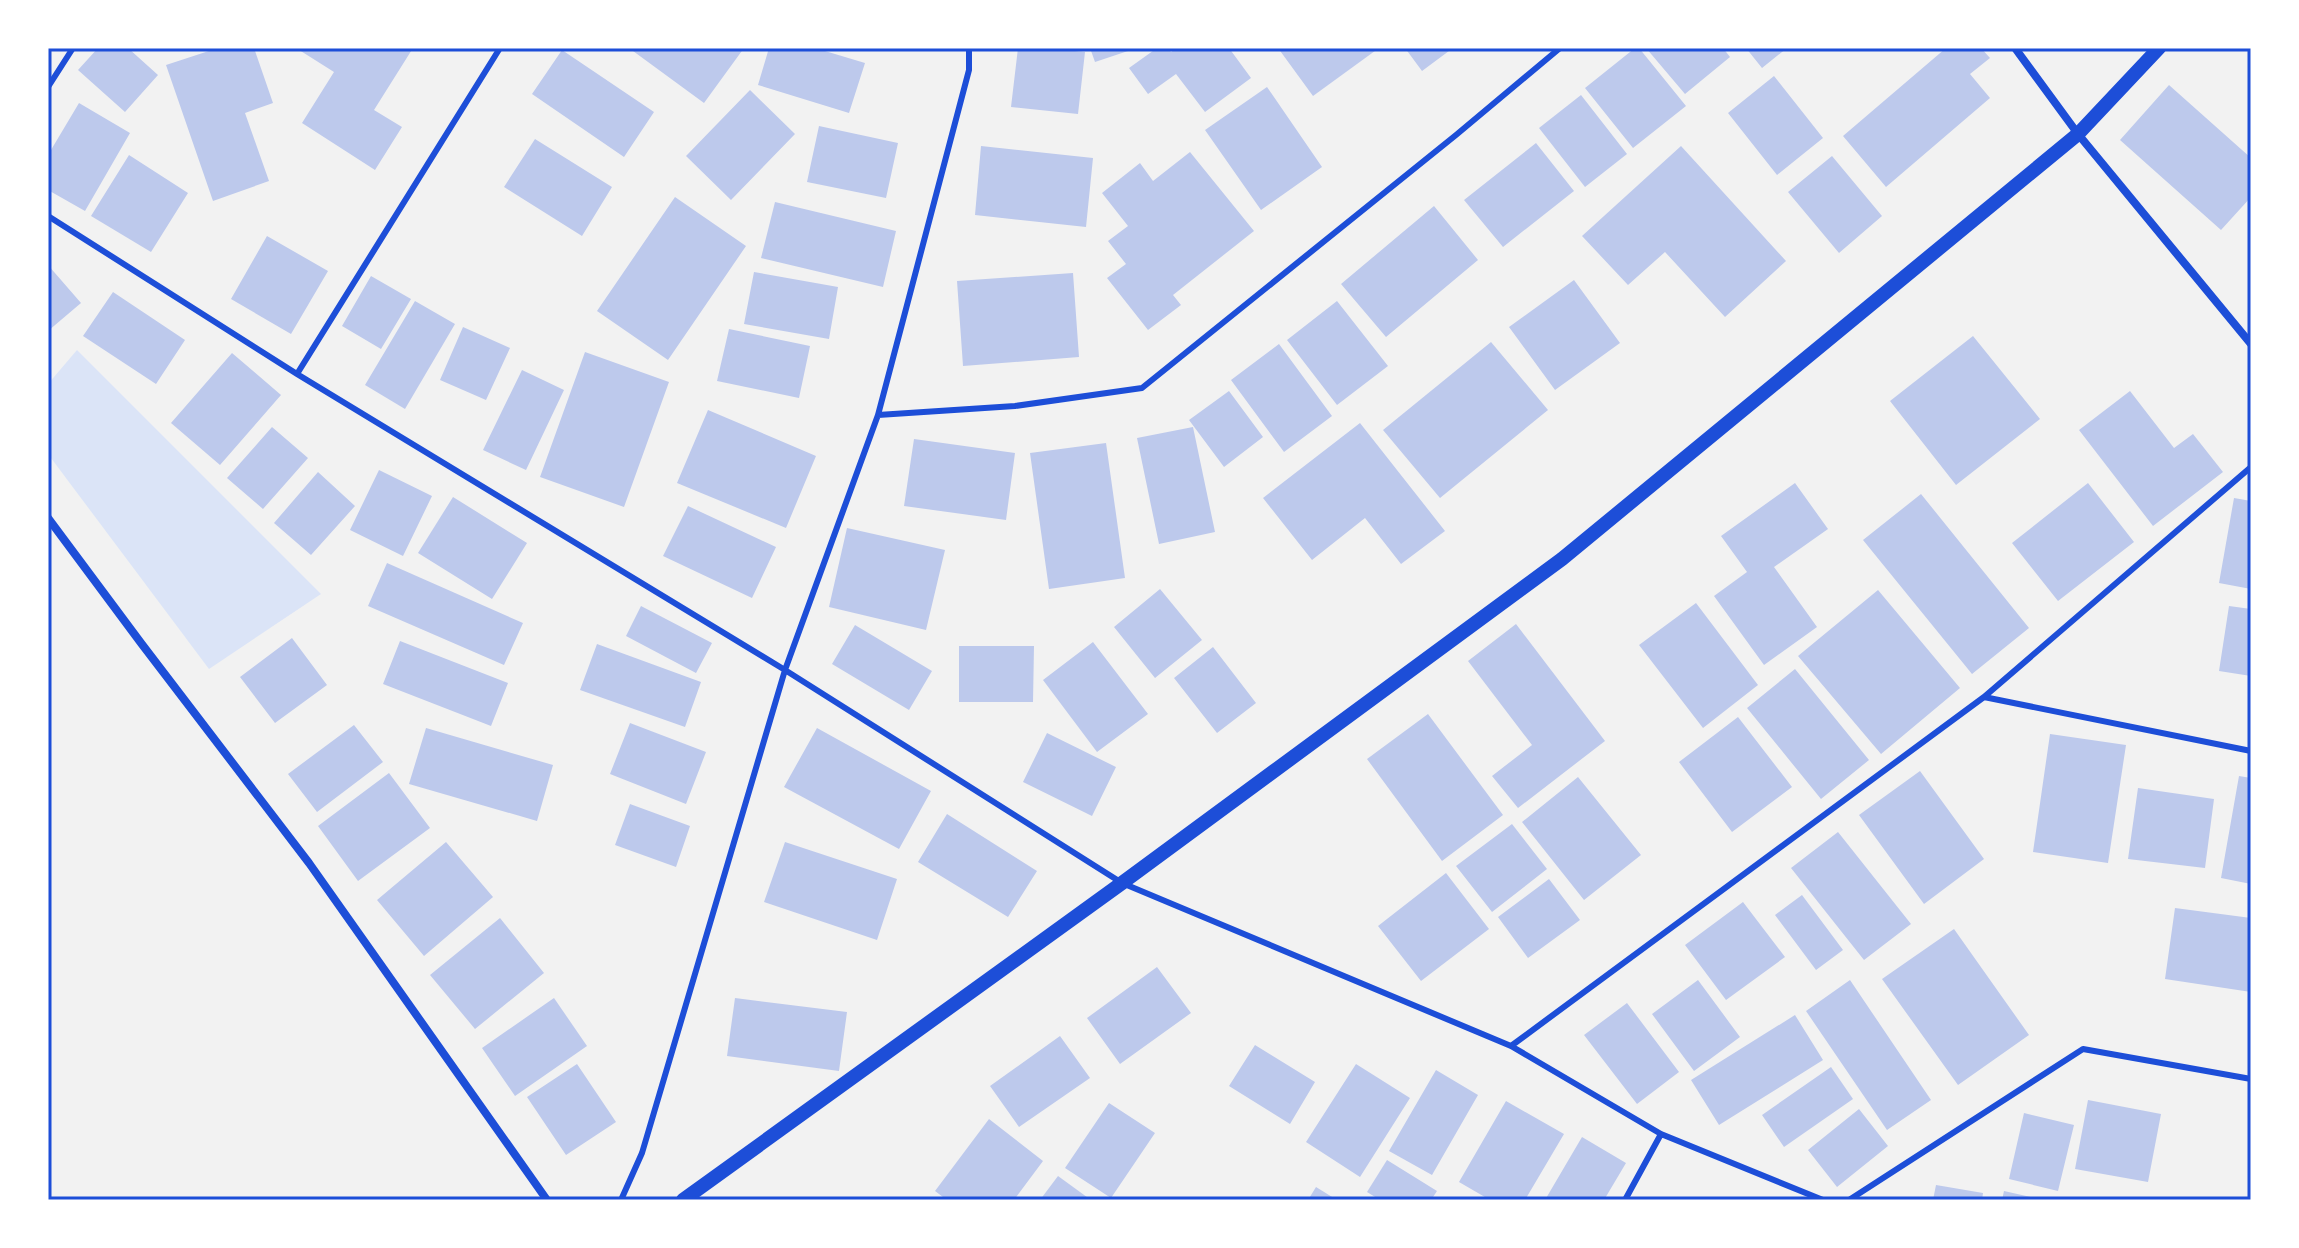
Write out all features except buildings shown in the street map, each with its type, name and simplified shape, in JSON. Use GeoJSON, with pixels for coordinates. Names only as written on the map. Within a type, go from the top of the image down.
{"type":"FeatureCollection","features":[{"type":"Feature","properties":{"kind":"street"},"geometry":{"type":"LineString","coordinates":[[2015,48],[2078,134],[2251,344]]}},
{"type":"Feature","properties":{"kind":"street"},"geometry":{"type":"LineString","coordinates":[[683,1200],[1122,883],[1562,559],[2078,134],[2159,48]]}},
{"type":"Feature","properties":{"kind":"street"},"geometry":{"type":"LineString","coordinates":[[48,518],[309,863],[547,1200]]}},
{"type":"Feature","properties":{"kind":"lane"},"geometry":{"type":"LineString","coordinates":[[48,87],[73,48]]}},
{"type":"Feature","properties":{"kind":"lane"},"geometry":{"type":"LineString","coordinates":[[297,374],[500,48]]}},
{"type":"Feature","properties":{"kind":"lane"},"geometry":{"type":"LineString","coordinates":[[621,1200],[642,1153],[785,670],[878,415],[969,70],[969,48]]}},
{"type":"Feature","properties":{"kind":"lane"},"geometry":{"type":"LineString","coordinates":[[878,415],[1015,406],[1142,388],[1560,48]]}},
{"type":"Feature","properties":{"kind":"lane"},"geometry":{"type":"LineString","coordinates":[[48,216],[297,374],[785,670],[1122,883],[1511,1046],[1661,1134],[1823,1200]]}},
{"type":"Feature","properties":{"kind":"lane"},"geometry":{"type":"LineString","coordinates":[[1511,1046],[1984,697],[2251,467]]}},
{"type":"Feature","properties":{"kind":"lane"},"geometry":{"type":"LineString","coordinates":[[1984,697],[2251,751]]}},
{"type":"Feature","properties":{"kind":"lane"},"geometry":{"type":"LineString","coordinates":[[1849,1200],[2083,1049],[2251,1079]]}},
{"type":"Feature","properties":{"kind":"lane"},"geometry":{"type":"LineString","coordinates":[[1625,1200],[1661,1134]]}},
{"type":"Feature","properties":{"kind":"shaded area"},"geometry":{"type":"Polygon","coordinates":[[[77,350],[321,594],[209,669],[48,454],[48,384],[77,350]]]}}]}
